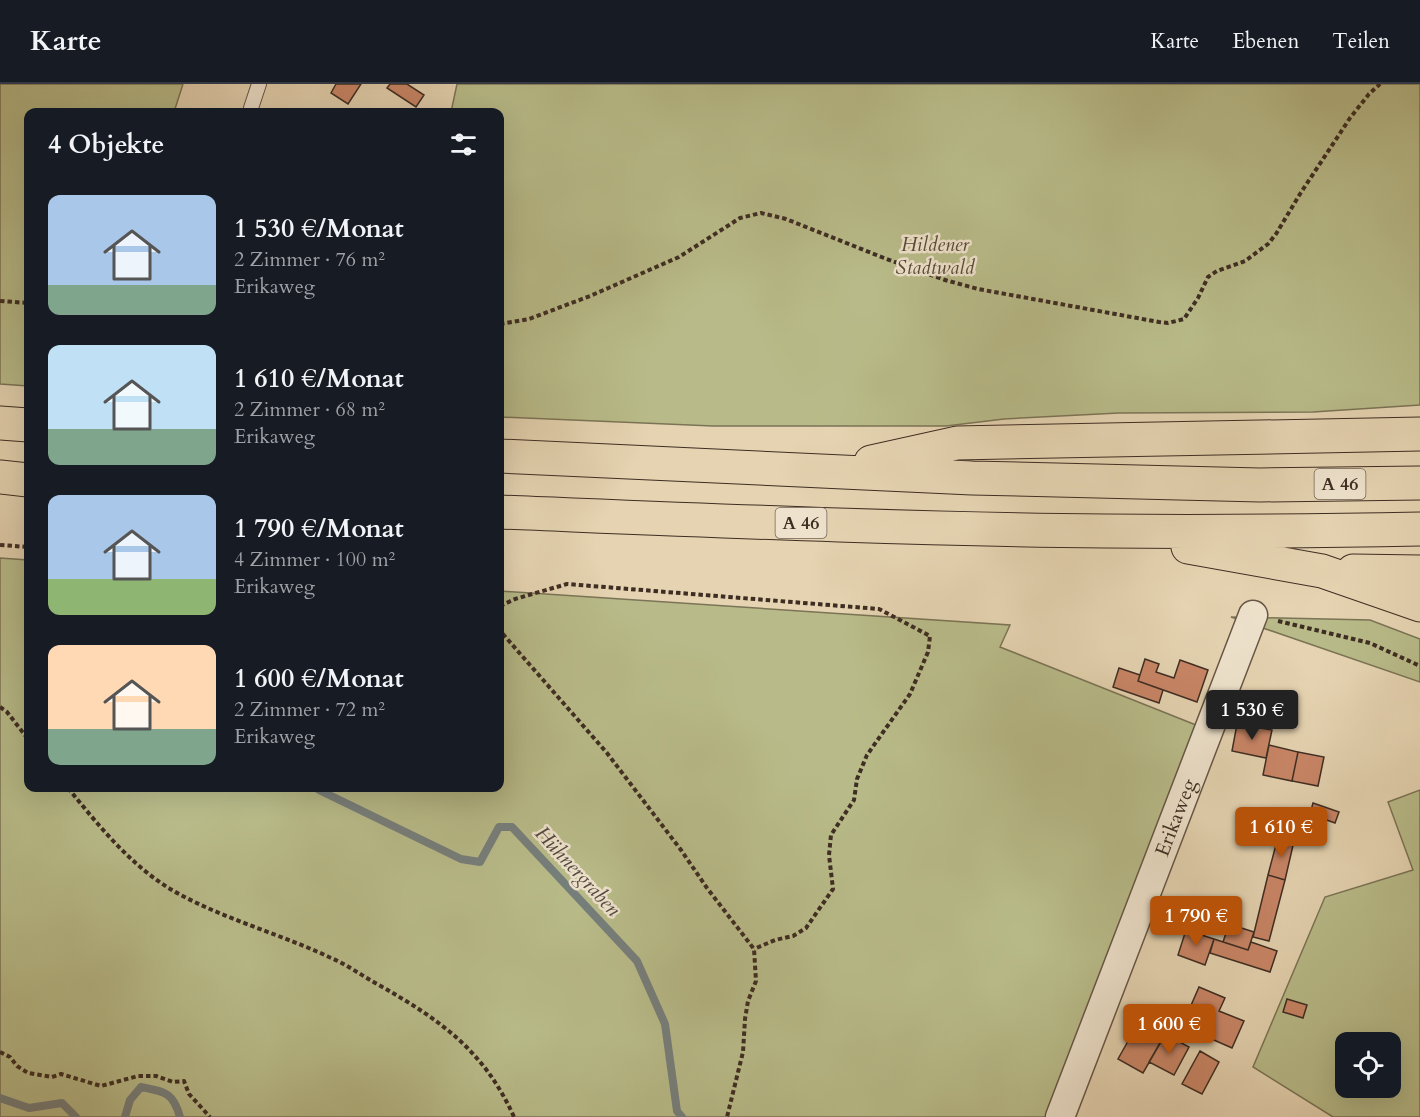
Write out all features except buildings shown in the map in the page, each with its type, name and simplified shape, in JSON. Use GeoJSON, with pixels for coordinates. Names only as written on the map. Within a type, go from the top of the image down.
{"type":"FeatureCollection","features":[{"type":"Feature","properties":{"kind":"highway"},"geometry":{"type":"LineString","coordinates":[[1359,436],[1420,420]]}},
{"type":"Feature","properties":{"kind":"highway"},"geometry":{"type":"LineString","coordinates":[[0,423],[24,425]]}},
{"type":"Feature","properties":{"kind":"highway"},"geometry":{"type":"LineString","coordinates":[[828,472],[957,443],[1420,434]]}},
{"type":"Feature","properties":{"kind":"highway","name":"A 46"},"geometry":{"type":"LineString","coordinates":[[504,456],[972,478],[1248,484],[1420,483]]}},
{"type":"Feature","properties":{"kind":"highway"},"geometry":{"type":"LineString","coordinates":[[0,477],[24,480]]}},
{"type":"Feature","properties":{"kind":"highway","name":"A 46"},"geometry":{"type":"LineString","coordinates":[[504,512],[1103,531],[1254,532],[1420,529]]}},
{"type":"Feature","properties":{"kind":"highway"},"geometry":{"type":"LineString","coordinates":[[1103,531],[1322,571],[1420,605]]}},
{"type":"Feature","properties":{"kind":"highway"},"geometry":{"type":"LineString","coordinates":[[1322,571],[1420,572]]}},
{"type":"Feature","properties":{"kind":"street","name":"Erikaweg"},"geometry":{"type":"LineString","coordinates":[[1060,1117],[1253,615]]}},
{"type":"Feature","properties":{"kind":"lane"},"geometry":{"type":"LineString","coordinates":[[251,108],[259,84]]}},
{"type":"Feature","properties":{"kind":"path"},"geometry":{"type":"LineString","coordinates":[[504,323],[529,319],[590,296],[679,257],[740,218],[761,213],[786,219],[884,258],[978,289],[1159,322],[1178,322],[1189,314],[1208,277],[1217,271],[1245,261],[1268,244],[1350,118],[1380,84]]}},
{"type":"Feature","properties":{"kind":"path"},"geometry":{"type":"LineString","coordinates":[[0,302],[24,303]]}},
{"type":"Feature","properties":{"kind":"path"},"geometry":{"type":"LineString","coordinates":[[0,545],[24,547]]}},
{"type":"Feature","properties":{"kind":"path"},"geometry":{"type":"LineString","coordinates":[[504,604],[567,584],[879,609],[930,636],[928,652],[910,694],[867,755],[857,779],[854,800],[831,835],[829,855],[833,889],[806,928],[793,936],[775,940],[754,949]]}},
{"type":"Feature","properties":{"kind":"path"},"geometry":{"type":"LineString","coordinates":[[1253,615],[1370,643],[1420,666]]}},
{"type":"Feature","properties":{"kind":"path"},"geometry":{"type":"LineString","coordinates":[[504,635],[607,753],[754,949],[756,981],[748,1001],[744,1052],[727,1117]]}},
{"type":"Feature","properties":{"kind":"path"},"geometry":{"type":"LineString","coordinates":[[0,707],[7,712],[24,734]]}},
{"type":"Feature","properties":{"kind":"path"},"geometry":{"type":"LineString","coordinates":[[71,792],[102,830],[137,865],[178,894],[238,922],[330,957],[423,1011],[461,1039],[483,1065],[505,1097],[514,1117]]}},
{"type":"Feature","properties":{"kind":"path"},"geometry":{"type":"LineString","coordinates":[[0,1052],[10,1057],[17,1066],[28,1073],[52,1077],[61,1074],[101,1086],[138,1076],[156,1076],[173,1082],[184,1081],[189,1094],[210,1117]]}},
{"type":"Feature","properties":{"kind":"green space"},"geometry":{"type":"Polygon","coordinates":[[[0,84],[183,84],[175,108],[24,108],[24,386],[0,384],[0,84]]]}},
{"type":"Feature","properties":{"kind":"green space","name":"Hildener Stadtwald"},"geometry":{"type":"Polygon","coordinates":[[[457,84],[1420,84],[1420,405],[1313,412],[1119,413],[1004,419],[946,426],[713,426],[504,417],[504,108],[452,108],[457,84]]]}},
{"type":"Feature","properties":{"kind":"green space"},"geometry":{"type":"Polygon","coordinates":[[[0,558],[24,560],[24,792],[504,792],[504,591],[1010,625],[1000,647],[1201,727],[1049,1117],[0,1117],[0,558]]]}},
{"type":"Feature","properties":{"kind":"green space"},"geometry":{"type":"Polygon","coordinates":[[[1231,617],[1370,620],[1420,639],[1420,682],[1231,617]]]}},
{"type":"Feature","properties":{"kind":"green space"},"geometry":{"type":"Polygon","coordinates":[[[1420,790],[1420,1117],[1333,1117],[1253,1067],[1325,897],[1413,870],[1388,802],[1420,790]]]}},
{"type":"Feature","properties":{"kind":"waterway","name":"Hühnergraben"},"geometry":{"type":"LineString","coordinates":[[323,792],[461,859],[480,862],[499,827],[512,827],[637,961],[665,1024],[677,1111],[682,1117]]}},
{"type":"Feature","properties":{"kind":"waterway"},"geometry":{"type":"LineString","coordinates":[[125,1117],[130,1100],[141,1087],[167,1094],[174,1102],[180,1117]]}},
{"type":"Feature","properties":{"kind":"waterway"},"geometry":{"type":"LineString","coordinates":[[0,1098],[29,1108],[62,1103],[76,1117]]}}]}
